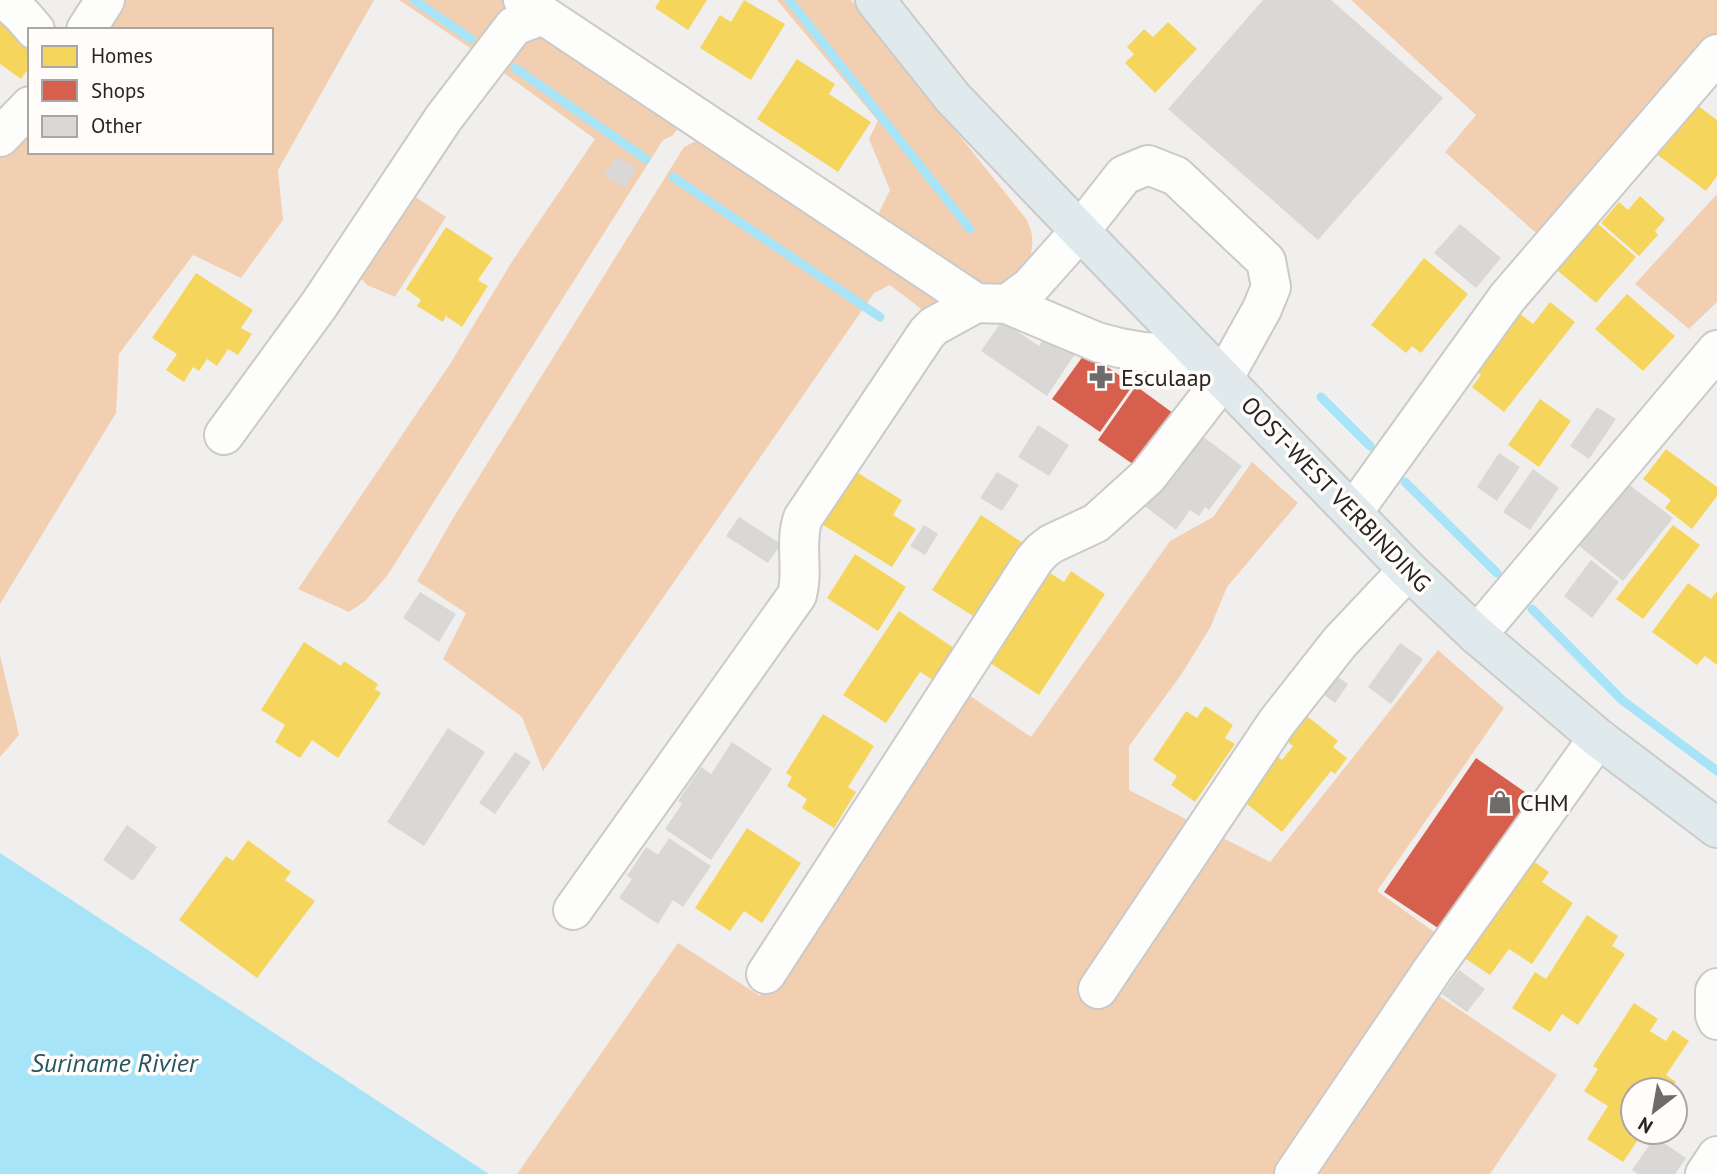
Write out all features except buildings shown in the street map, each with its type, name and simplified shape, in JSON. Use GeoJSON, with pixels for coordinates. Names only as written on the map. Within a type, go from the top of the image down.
{"type":"FeatureCollection","features":[{"type":"Feature","properties":{"kind":"main road","name":"OOST-WEST VERBINDING"},"geometry":{"type":"LineString","coordinates":[[875,0],[953,98],[1408,570],[1477,635],[1598,738],[1717,828]]}},
{"type":"Feature","properties":{"kind":"street"},"geometry":{"type":"LineString","coordinates":[[6,0],[33,28]]}},
{"type":"Feature","properties":{"kind":"street"},"geometry":{"type":"LineString","coordinates":[[87,28],[106,0]]}},
{"type":"Feature","properties":{"kind":"street"},"geometry":{"type":"LineString","coordinates":[[224,435],[319,305],[435,130],[514,26],[533,7],[991,304],[1097,342],[1211,367]]}},
{"type":"Feature","properties":{"kind":"street"},"geometry":{"type":"LineString","coordinates":[[1353,512],[1507,298],[1717,54]]}},
{"type":"Feature","properties":{"kind":"street"},"geometry":{"type":"LineString","coordinates":[[0,137],[28,108]]}},
{"type":"Feature","properties":{"kind":"street"},"geometry":{"type":"LineString","coordinates":[[573,910],[797,595],[801,578],[799,528],[803,517],[927,333],[934,326],[1030,287],[1080,231],[1124,174],[1148,165],[1176,176],[1266,261],[1271,287],[1262,309],[1211,367],[1148,476],[1096,523],[1051,544],[1034,560],[766,974]]}},
{"type":"Feature","properties":{"kind":"street"},"geometry":{"type":"LineString","coordinates":[[1477,635],[1717,349]]}},
{"type":"Feature","properties":{"kind":"street"},"geometry":{"type":"LineString","coordinates":[[1098,989],[1277,722],[1340,642],[1408,570]]}},
{"type":"Feature","properties":{"kind":"street"},"geometry":{"type":"LineString","coordinates":[[1294,1174],[1433,969],[1598,738]]}},
{"type":"Feature","properties":{"kind":"street"},"geometry":{"type":"LineString","coordinates":[[1717,988],[1717,1020]]}},
{"type":"Feature","properties":{"kind":"street"},"geometry":{"type":"LineString","coordinates":[[1705,1174],[1717,1156]]}},
{"type":"Feature","properties":{"kind":"shaded area"},"geometry":{"type":"Polygon","coordinates":[[[113,0],[374,0],[278,170],[283,220],[241,278],[193,255],[119,354],[116,413],[0,604],[0,150],[28,120],[28,154],[273,154],[273,28],[94,28],[113,0]]]}},
{"type":"Feature","properties":{"kind":"shaded area"},"geometry":{"type":"Polygon","coordinates":[[[399,0],[509,0],[523,11],[479,54],[399,0]]]}},
{"type":"Feature","properties":{"kind":"shaded area"},"geometry":{"type":"Polygon","coordinates":[[[777,0],[851,0],[1027,220],[1032,238],[1031,253],[1029,261],[1016,280],[1003,286],[982,286],[876,219],[890,190],[869,139],[878,121],[777,0]]]}},
{"type":"Feature","properties":{"kind":"shaded area"},"geometry":{"type":"Polygon","coordinates":[[[1351,0],[1717,0],[1717,43],[1545,241],[1445,152],[1476,115],[1351,0]]]}},
{"type":"Feature","properties":{"kind":"shaded area"},"geometry":{"type":"Polygon","coordinates":[[[532,28],[679,127],[672,136],[663,140],[387,576],[365,601],[349,612],[298,589],[450,364],[513,260],[595,139],[494,66],[532,28]]]}},
{"type":"Feature","properties":{"kind":"shaded area"},"geometry":{"type":"Polygon","coordinates":[[[700,139],[952,297],[929,315],[890,285],[874,293],[543,771],[522,717],[443,659],[466,613],[417,581],[452,520],[684,147],[700,139]]]}},
{"type":"Feature","properties":{"kind":"shaded area"},"geometry":{"type":"Polygon","coordinates":[[[403,189],[446,217],[395,297],[367,285],[357,274],[403,189]]]}},
{"type":"Feature","properties":{"kind":"shaded area"},"geometry":{"type":"Polygon","coordinates":[[[1717,194],[1717,302],[1689,329],[1635,284],[1717,194]]]}},
{"type":"Feature","properties":{"kind":"shaded area"},"geometry":{"type":"Polygon","coordinates":[[[1252,462],[1298,503],[1227,587],[1210,628],[1181,675],[1129,746],[1129,790],[1270,862],[1438,650],[1504,708],[1377,891],[1444,939],[1283,1174],[517,1174],[678,943],[760,996],[960,689],[1031,737],[1170,541],[1213,517],[1252,462]]]}},
{"type":"Feature","properties":{"kind":"shaded area"},"geometry":{"type":"Polygon","coordinates":[[[0,655],[19,735],[0,757],[0,655]]]}},
{"type":"Feature","properties":{"kind":"shaded area"},"geometry":{"type":"Polygon","coordinates":[[[1430,990],[1557,1075],[1490,1174],[1303,1174],[1430,990]]]}},
{"type":"Feature","properties":{"kind":"water","name":"Suriname Rivier"},"geometry":{"type":"Polygon","coordinates":[[[0,853],[489,1174],[0,1174],[0,853]]]}},
{"type":"Feature","properties":{"kind":"waterway"},"geometry":{"type":"LineString","coordinates":[[414,0],[471,39]]}},
{"type":"Feature","properties":{"kind":"waterway"},"geometry":{"type":"LineString","coordinates":[[789,0],[970,229]]}},
{"type":"Feature","properties":{"kind":"waterway"},"geometry":{"type":"LineString","coordinates":[[515,68],[646,159]]}},
{"type":"Feature","properties":{"kind":"waterway"},"geometry":{"type":"LineString","coordinates":[[673,177],[880,317]]}},
{"type":"Feature","properties":{"kind":"waterway"},"geometry":{"type":"LineString","coordinates":[[1321,397],[1370,446]]}},
{"type":"Feature","properties":{"kind":"waterway"},"geometry":{"type":"LineString","coordinates":[[1405,482],[1497,573]]}},
{"type":"Feature","properties":{"kind":"waterway"},"geometry":{"type":"LineString","coordinates":[[1532,609],[1622,700],[1717,771]]}},
{"type":"Feature","properties":{"kind":"place","name":"Esculaap"},"geometry":{"type":"Point","coordinates":[1101,377]}},
{"type":"Feature","properties":{"kind":"place","name":"CHM"},"geometry":{"type":"Point","coordinates":[1500,802]}}]}
